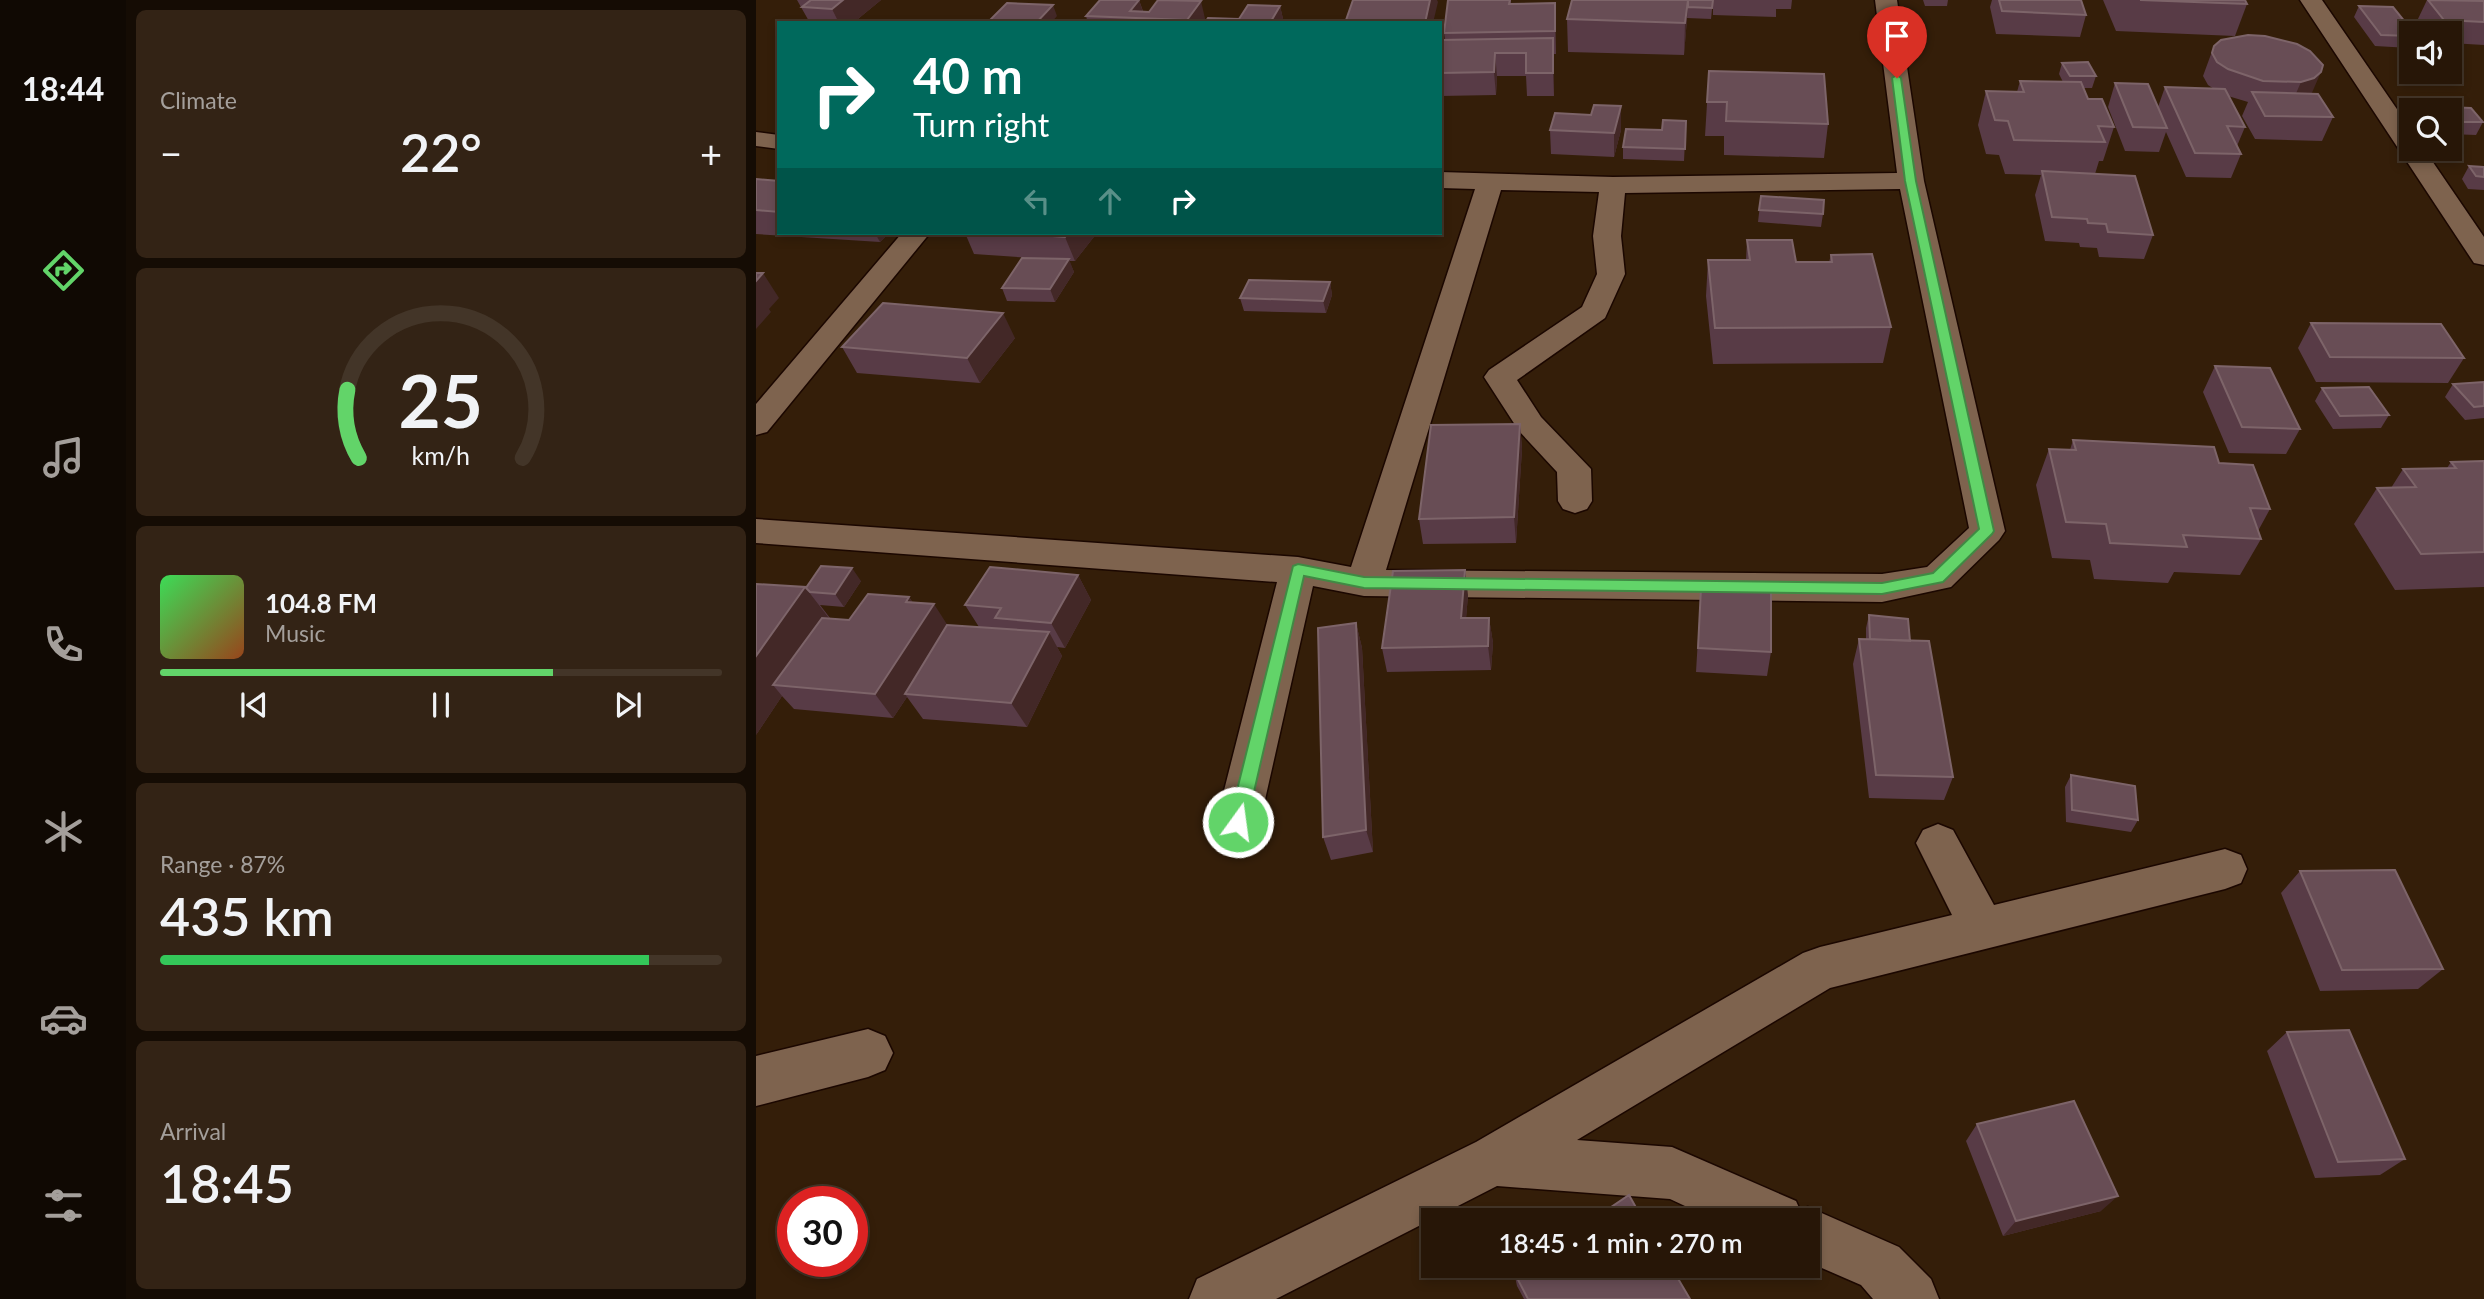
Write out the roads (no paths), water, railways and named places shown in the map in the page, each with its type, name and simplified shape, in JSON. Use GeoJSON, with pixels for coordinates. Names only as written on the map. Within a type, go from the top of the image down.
{"type":"FeatureCollection","features":[{"type":"Feature","properties":{"kind":"street"},"geometry":{"type":"LineString","coordinates":[[756,531],[1298,570],[1364,583],[1882,588],[1938,578],[1986,531],[1911,181],[1886,0]]}},
{"type":"Feature","properties":{"kind":"street"},"geometry":{"type":"LineString","coordinates":[[2311,0],[2484,257]]}},
{"type":"Feature","properties":{"kind":"street"},"geometry":{"type":"LineString","coordinates":[[756,139],[777,142]]}},
{"type":"Feature","properties":{"kind":"street"},"geometry":{"type":"LineString","coordinates":[[1442,180],[1613,185],[1911,181]]}},
{"type":"Feature","properties":{"kind":"street"},"geometry":{"type":"LineString","coordinates":[[1364,583],[1490,182]]}},
{"type":"Feature","properties":{"kind":"street"},"geometry":{"type":"LineString","coordinates":[[1575,501],[1574,469],[1530,424],[1500,377],[1595,312],[1611,274],[1607,236],[1613,185]]}},
{"type":"Feature","properties":{"kind":"street"},"geometry":{"type":"LineString","coordinates":[[756,425],[914,235]]}},
{"type":"Feature","properties":{"kind":"street"},"geometry":{"type":"LineString","coordinates":[[1238,822],[1298,570]]}},
{"type":"Feature","properties":{"kind":"street"},"geometry":{"type":"LineString","coordinates":[[1938,843],[1983,929]]}},
{"type":"Feature","properties":{"kind":"street"},"geometry":{"type":"LineString","coordinates":[[1217,1299],[1494,1160],[1821,969],[2225,869]]}},
{"type":"Feature","properties":{"kind":"street"},"geometry":{"type":"LineString","coordinates":[[756,1081],[869,1053]]}},
{"type":"Feature","properties":{"kind":"street"},"geometry":{"type":"LineString","coordinates":[[1494,1160],[1672,1172],[1751,1208]]}},
{"type":"Feature","properties":{"kind":"street"},"geometry":{"type":"LineString","coordinates":[[1820,1239],[1880,1266],[1911,1299]]}}]}
